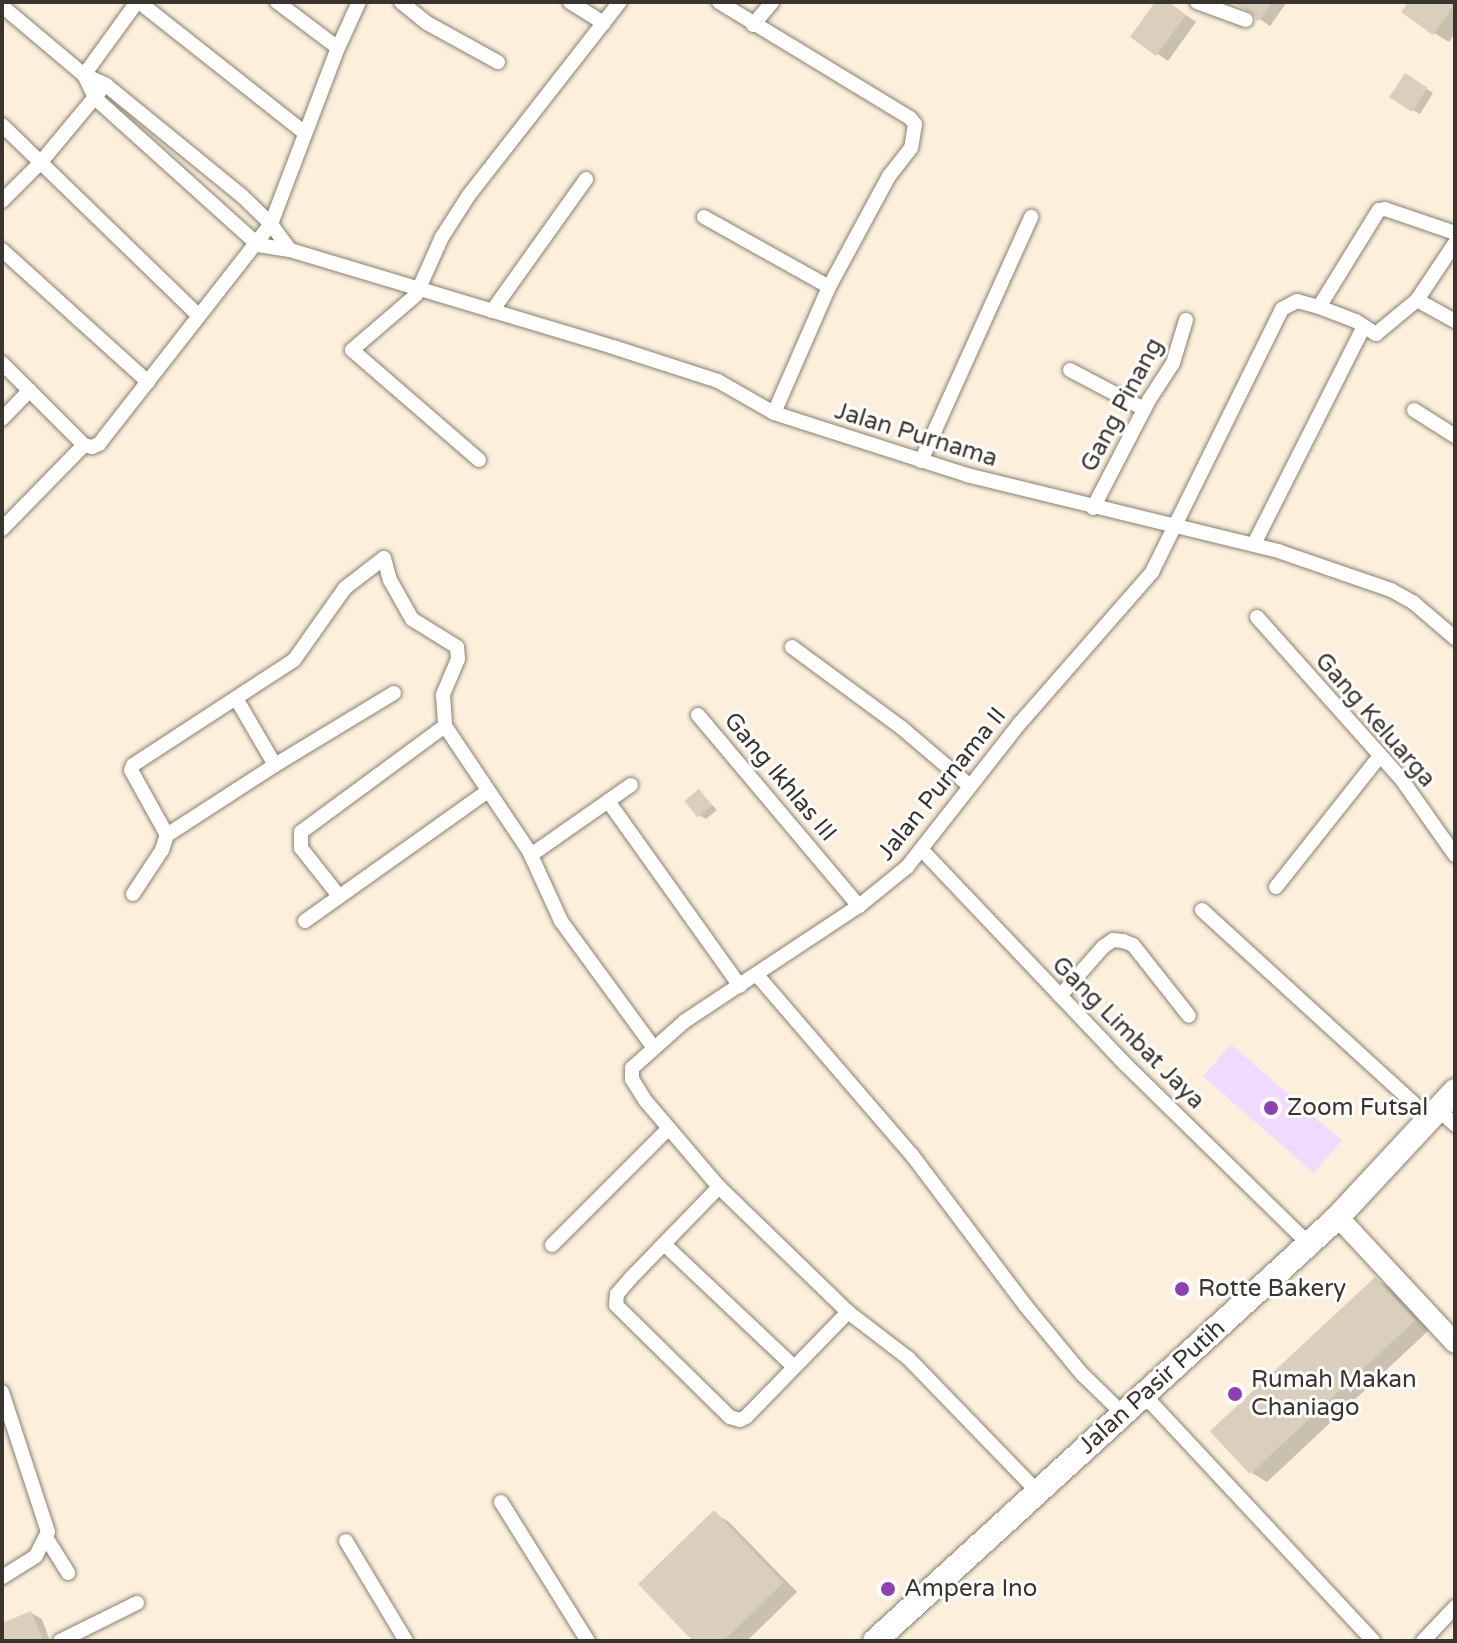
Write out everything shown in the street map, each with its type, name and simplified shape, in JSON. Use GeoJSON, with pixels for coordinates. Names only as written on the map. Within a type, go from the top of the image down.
{"type":"FeatureCollection","features":[{"type":"Feature","properties":{"kind":"highway","name":"Jalan Pasir Putih"},"geometry":{"type":"LineString","coordinates":[[875,1641],[1338,1217],[1441,1118],[1455,1091]]}},
{"type":"Feature","properties":{"kind":"street"},"geometry":{"type":"LineString","coordinates":[[84,75],[138,2],[305,133]]}},
{"type":"Feature","properties":{"kind":"street"},"geometry":{"type":"LineString","coordinates":[[277,2],[338,48]]}},
{"type":"Feature","properties":{"kind":"street"},"geometry":{"type":"LineString","coordinates":[[2,363],[84,445],[92,447],[99,444],[258,245],[271,224],[338,48],[359,2]]}},
{"type":"Feature","properties":{"kind":"street"},"geometry":{"type":"LineString","coordinates":[[401,2],[427,23],[498,62]]}},
{"type":"Feature","properties":{"kind":"street"},"geometry":{"type":"LineString","coordinates":[[570,2],[604,23]]}},
{"type":"Feature","properties":{"kind":"street"},"geometry":{"type":"LineString","coordinates":[[479,460],[352,350],[420,290],[442,237],[469,195],[620,2]]}},
{"type":"Feature","properties":{"kind":"street"},"geometry":{"type":"LineString","coordinates":[[719,2],[910,118],[915,124],[911,148],[889,176],[829,287],[774,413]]}},
{"type":"Feature","properties":{"kind":"street"},"geometry":{"type":"LineString","coordinates":[[753,25],[772,2]]}},
{"type":"Feature","properties":{"kind":"street"},"geometry":{"type":"LineString","coordinates":[[1197,2],[1246,20]]}},
{"type":"Feature","properties":{"kind":"street"},"geometry":{"type":"LineString","coordinates":[[2,6],[84,75],[106,85],[242,196],[271,224],[290,250]]}},
{"type":"Feature","properties":{"kind":"street"},"geometry":{"type":"LineString","coordinates":[[84,75],[95,98],[258,245]]}},
{"type":"Feature","properties":{"kind":"street"},"geometry":{"type":"LineString","coordinates":[[2,201],[41,162],[106,85]]}},
{"type":"Feature","properties":{"kind":"street"},"geometry":{"type":"LineString","coordinates":[[2,125],[199,316]]}},
{"type":"Feature","properties":{"kind":"street"},"geometry":{"type":"LineString","coordinates":[[492,311],[586,179]]}},
{"type":"Feature","properties":{"kind":"street"},"geometry":{"type":"LineString","coordinates":[[1455,233],[1385,209],[1379,210],[1319,307],[1356,321],[1376,334],[1417,300],[1455,243]]}},
{"type":"Feature","properties":{"kind":"street"},"geometry":{"type":"LineString","coordinates":[[704,217],[829,287]]}},
{"type":"Feature","properties":{"kind":"street"},"geometry":{"type":"LineString","coordinates":[[921,461],[1031,217]]}},
{"type":"Feature","properties":{"kind":"street","name":"Jalan Purnama"},"geometry":{"type":"LineString","coordinates":[[258,245],[290,250],[360,274],[718,381],[774,413],[921,461],[1093,508],[1254,544],[1391,590],[1414,603],[1455,638]]}},
{"type":"Feature","properties":{"kind":"street"},"geometry":{"type":"LineString","coordinates":[[2,250],[148,382]]}},
{"type":"Feature","properties":{"kind":"street"},"geometry":{"type":"LineString","coordinates":[[1417,300],[1455,321]]}},
{"type":"Feature","properties":{"kind":"street","name":"Jalan Purnama II"},"geometry":{"type":"LineString","coordinates":[[1037,1491],[908,1358],[848,1312],[719,1187],[632,1079],[635,1062],[685,1021],[859,906],[907,867],[1096,633],[1152,572],[1177,526],[1214,441],[1282,309],[1297,301],[1319,307]]}},
{"type":"Feature","properties":{"kind":"street","name":"Gang Pinang"},"geometry":{"type":"LineString","coordinates":[[1093,508],[1144,409],[1173,363],[1186,320]]}},
{"type":"Feature","properties":{"kind":"street"},"geometry":{"type":"LineString","coordinates":[[1254,544],[1363,328]]}},
{"type":"Feature","properties":{"kind":"street"},"geometry":{"type":"LineString","coordinates":[[1070,370],[1144,409]]}},
{"type":"Feature","properties":{"kind":"street"},"geometry":{"type":"LineString","coordinates":[[2,419],[30,390]]}},
{"type":"Feature","properties":{"kind":"street"},"geometry":{"type":"LineString","coordinates":[[1414,410],[1455,436]]}},
{"type":"Feature","properties":{"kind":"street"},"geometry":{"type":"LineString","coordinates":[[2,529],[84,445]]}},
{"type":"Feature","properties":{"kind":"street"},"geometry":{"type":"LineString","coordinates":[[167,835],[131,770],[133,765],[294,660],[345,588],[384,558],[397,593],[412,619],[453,643],[458,651],[443,695],[445,726],[531,855],[561,921],[654,1048]]}},
{"type":"Feature","properties":{"kind":"street","name":"Gang Keluarga"},"geometry":{"type":"LineString","coordinates":[[1257,617],[1380,756],[1455,855]]}},
{"type":"Feature","properties":{"kind":"street"},"geometry":{"type":"LineString","coordinates":[[792,647],[902,728],[970,786]]}},
{"type":"Feature","properties":{"kind":"street"},"geometry":{"type":"LineString","coordinates":[[133,894],[162,850],[167,835],[394,693]]}},
{"type":"Feature","properties":{"kind":"street"},"geometry":{"type":"LineString","coordinates":[[237,700],[275,765]]}},
{"type":"Feature","properties":{"kind":"street","name":"Gang Ikhlas III"},"geometry":{"type":"LineString","coordinates":[[698,715],[859,906]]}},
{"type":"Feature","properties":{"kind":"street"},"geometry":{"type":"LineString","coordinates":[[339,896],[301,848],[301,832],[445,726]]}},
{"type":"Feature","properties":{"kind":"street"},"geometry":{"type":"LineString","coordinates":[[1276,887],[1380,756]]}},
{"type":"Feature","properties":{"kind":"street"},"geometry":{"type":"LineString","coordinates":[[531,855],[631,785]]}},
{"type":"Feature","properties":{"kind":"street"},"geometry":{"type":"LineString","coordinates":[[305,921],[488,791]]}},
{"type":"Feature","properties":{"kind":"street"},"geometry":{"type":"LineString","coordinates":[[608,801],[651,867],[740,986]]}},
{"type":"Feature","properties":{"kind":"street","name":"Gang Limbat Jaya"},"geometry":{"type":"LineString","coordinates":[[921,849],[1060,996],[1308,1243]]}},
{"type":"Feature","properties":{"kind":"street"},"geometry":{"type":"LineString","coordinates":[[1202,910],[1441,1118]]}},
{"type":"Feature","properties":{"kind":"street"},"geometry":{"type":"LineString","coordinates":[[1060,996],[1103,947],[1113,940],[1123,941],[1133,945],[1189,1016]]}},
{"type":"Feature","properties":{"kind":"street"},"geometry":{"type":"LineString","coordinates":[[757,975],[912,1155],[1081,1373],[1122,1413]]}},
{"type":"Feature","properties":{"kind":"street"},"geometry":{"type":"LineString","coordinates":[[552,1245],[669,1128]]}},
{"type":"Feature","properties":{"kind":"street"},"geometry":{"type":"LineString","coordinates":[[719,1187],[697,1206],[617,1294],[616,1305],[730,1417],[740,1420],[746,1417],[792,1365],[848,1312]]}},
{"type":"Feature","properties":{"kind":"street"},"geometry":{"type":"LineString","coordinates":[[1338,1217],[1455,1343]]}},
{"type":"Feature","properties":{"kind":"street"},"geometry":{"type":"LineString","coordinates":[[664,1244],[792,1365]]}},
{"type":"Feature","properties":{"kind":"street"},"geometry":{"type":"LineString","coordinates":[[2,1392],[7,1425],[48,1525],[47,1539],[36,1556],[2,1577]]}},
{"type":"Feature","properties":{"kind":"street"},"geometry":{"type":"LineString","coordinates":[[1144,1395],[1373,1641]]}},
{"type":"Feature","properties":{"kind":"street"},"geometry":{"type":"LineString","coordinates":[[501,1502],[588,1641]]}},
{"type":"Feature","properties":{"kind":"street"},"geometry":{"type":"LineString","coordinates":[[47,1539],[68,1573]]}},
{"type":"Feature","properties":{"kind":"street"},"geometry":{"type":"LineString","coordinates":[[346,1541],[406,1641]]}},
{"type":"Feature","properties":{"kind":"street"},"geometry":{"type":"LineString","coordinates":[[60,1641],[137,1603]]}},
{"type":"Feature","properties":{"kind":"street"},"geometry":{"type":"LineString","coordinates":[[1423,1641],[1455,1607]]}},
{"type":"Feature","properties":{"kind":"shaded area","name":"Zoom Futsal"},"geometry":{"type":"Polygon","coordinates":[[[1231,1044],[1342,1140],[1314,1173],[1203,1076],[1231,1044]]]}},
{"type":"Feature","properties":{"kind":"building"},"geometry":{"type":"Polygon","coordinates":[[[1155,2],[1169,2],[1186,15],[1156,56],[1130,37],[1155,2]]]}},
{"type":"Feature","properties":{"kind":"building"},"geometry":{"type":"Polygon","coordinates":[[[1231,2],[1272,2],[1258,22],[1253,13],[1231,2]]]}},
{"type":"Feature","properties":{"kind":"building"},"geometry":{"type":"Polygon","coordinates":[[[1408,2],[1455,4],[1433,35],[1401,12],[1408,2]]]}},
{"type":"Feature","properties":{"kind":"building"},"geometry":{"type":"Polygon","coordinates":[[[1405,73],[1428,88],[1412,112],[1389,97],[1405,73]]]}},
{"type":"Feature","properties":{"kind":"building"},"geometry":{"type":"Polygon","coordinates":[[[699,789],[712,805],[697,817],[684,801],[699,789]]]}},
{"type":"Feature","properties":{"kind":"building"},"geometry":{"type":"Polygon","coordinates":[[[1375,1277],[1415,1320],[1250,1474],[1210,1431],[1375,1277]]]}},
{"type":"Feature","properties":{"kind":"building"},"geometry":{"type":"Polygon","coordinates":[[[714,1510],[783,1583],[723,1641],[693,1641],[638,1584],[714,1510]]]}},
{"type":"Feature","properties":{"kind":"building"},"geometry":{"type":"Polygon","coordinates":[[[31,1611],[43,1641],[2,1641],[2,1623],[31,1611]]]}},
{"type":"Feature","properties":{"kind":"place","name":"Zoom Futsal"},"geometry":{"type":"Point","coordinates":[1271,1108]}},
{"type":"Feature","properties":{"kind":"place","name":"Rotte Bakery"},"geometry":{"type":"Point","coordinates":[1182,1289]}},
{"type":"Feature","properties":{"kind":"place","name":"Rumah Makan Chaniago"},"geometry":{"type":"Point","coordinates":[1235,1394]}},
{"type":"Feature","properties":{"kind":"place","name":"Ampera Ino"},"geometry":{"type":"Point","coordinates":[888,1589]}}]}
